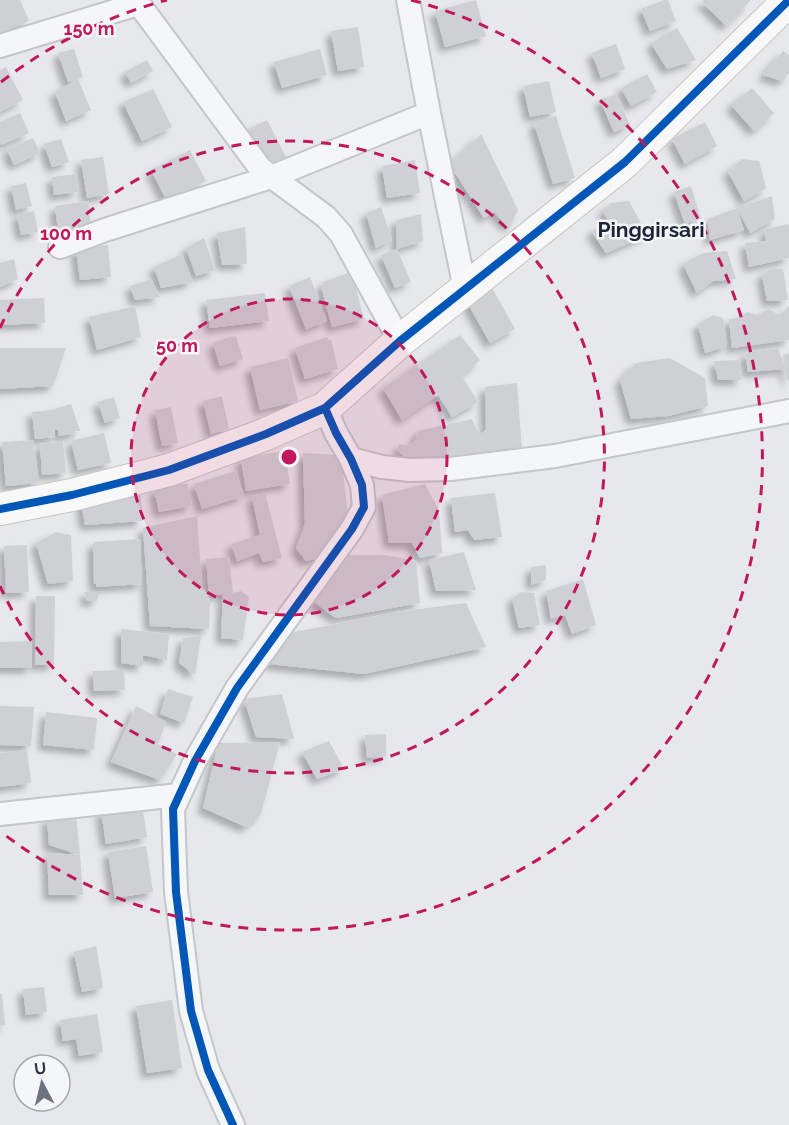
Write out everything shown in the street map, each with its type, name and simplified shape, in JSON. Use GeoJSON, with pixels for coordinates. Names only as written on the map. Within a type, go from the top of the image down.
{"type":"FeatureCollection","features":[{"type":"Feature","properties":{"kind":"street"},"geometry":{"type":"LineString","coordinates":[[408,0],[465,289]]}},
{"type":"Feature","properties":{"kind":"street"},"geometry":{"type":"LineString","coordinates":[[0,509],[72,495],[169,470],[266,434],[325,408],[400,341],[625,162],[789,0]]}},
{"type":"Feature","properties":{"kind":"street"},"geometry":{"type":"LineString","coordinates":[[0,46],[137,2],[260,168],[326,217],[341,234],[400,341]]}},
{"type":"Feature","properties":{"kind":"street"},"geometry":{"type":"LineString","coordinates":[[60,247],[105,230],[272,177],[429,113]]}},
{"type":"Feature","properties":{"kind":"street"},"geometry":{"type":"LineString","coordinates":[[233,1125],[208,1070],[191,1011],[176,892],[173,808],[195,761],[237,688],[351,529],[364,507],[362,485],[325,408]]}},
{"type":"Feature","properties":{"kind":"street"},"geometry":{"type":"LineString","coordinates":[[351,459],[382,467],[410,470],[450,469],[555,456],[789,411]]}},
{"type":"Feature","properties":{"kind":"street"},"geometry":{"type":"LineString","coordinates":[[0,814],[179,795]]}},
{"type":"Feature","properties":{"kind":"building"},"geometry":{"type":"Polygon","coordinates":[[[0,0],[20,0],[29,21],[0,33],[0,0]]]}},
{"type":"Feature","properties":{"kind":"building"},"geometry":{"type":"Polygon","coordinates":[[[476,0],[486,36],[445,47],[435,11],[476,0]]]}},
{"type":"Feature","properties":{"kind":"building"},"geometry":{"type":"Polygon","coordinates":[[[668,0],[676,21],[650,31],[641,9],[668,0]]]}},
{"type":"Feature","properties":{"kind":"building"},"geometry":{"type":"Polygon","coordinates":[[[704,0],[751,0],[726,26],[702,2],[704,0]]]}},
{"type":"Feature","properties":{"kind":"building"},"geometry":{"type":"Polygon","coordinates":[[[358,27],[364,67],[338,71],[331,31],[358,27]]]}},
{"type":"Feature","properties":{"kind":"building"},"geometry":{"type":"Polygon","coordinates":[[[677,28],[696,60],[667,69],[651,43],[677,28]]]}},
{"type":"Feature","properties":{"kind":"building"},"geometry":{"type":"Polygon","coordinates":[[[616,44],[625,69],[601,78],[592,53],[616,44]]]}},
{"type":"Feature","properties":{"kind":"building"},"geometry":{"type":"Polygon","coordinates":[[[74,49],[83,77],[78,79],[91,110],[66,121],[55,92],[76,80],[68,82],[58,53],[74,49]]]}},
{"type":"Feature","properties":{"kind":"building"},"geometry":{"type":"Polygon","coordinates":[[[320,49],[327,75],[282,88],[274,62],[320,49]]]}},
{"type":"Feature","properties":{"kind":"building"},"geometry":{"type":"Polygon","coordinates":[[[783,51],[789,55],[789,73],[782,81],[763,75],[783,51]]]}},
{"type":"Feature","properties":{"kind":"building"},"geometry":{"type":"Polygon","coordinates":[[[147,60],[153,71],[131,83],[125,72],[147,60]]]}},
{"type":"Feature","properties":{"kind":"building"},"geometry":{"type":"Polygon","coordinates":[[[6,67],[23,100],[0,112],[0,70],[6,67]]]}},
{"type":"Feature","properties":{"kind":"building"},"geometry":{"type":"Polygon","coordinates":[[[647,74],[657,92],[631,106],[621,88],[647,74]]]}},
{"type":"Feature","properties":{"kind":"building"},"geometry":{"type":"Polygon","coordinates":[[[549,81],[556,112],[530,117],[523,86],[549,81]]]}},
{"type":"Feature","properties":{"kind":"building"},"geometry":{"type":"Polygon","coordinates":[[[752,88],[774,113],[754,131],[731,105],[752,88]]]}},
{"type":"Feature","properties":{"kind":"building"},"geometry":{"type":"Polygon","coordinates":[[[153,89],[172,127],[142,141],[123,102],[153,89]]]}},
{"type":"Feature","properties":{"kind":"building"},"geometry":{"type":"Polygon","coordinates":[[[616,94],[630,125],[614,132],[600,100],[616,94]]]}},
{"type":"Feature","properties":{"kind":"building"},"geometry":{"type":"Polygon","coordinates":[[[20,113],[29,133],[1,145],[0,122],[20,113]]]}},
{"type":"Feature","properties":{"kind":"building"},"geometry":{"type":"Polygon","coordinates":[[[556,116],[575,178],[553,184],[534,123],[556,116]]]}},
{"type":"Feature","properties":{"kind":"building"},"geometry":{"type":"Polygon","coordinates":[[[267,120],[287,159],[264,170],[245,131],[267,120]]]}},
{"type":"Feature","properties":{"kind":"building"},"geometry":{"type":"Polygon","coordinates":[[[705,122],[717,146],[685,164],[672,139],[705,122]]]}},
{"type":"Feature","properties":{"kind":"building"},"geometry":{"type":"Polygon","coordinates":[[[481,134],[518,210],[509,228],[494,212],[484,218],[448,166],[481,134]]]}},
{"type":"Feature","properties":{"kind":"building"},"geometry":{"type":"Polygon","coordinates":[[[33,138],[40,153],[14,165],[7,149],[33,138]]]}},
{"type":"Feature","properties":{"kind":"building"},"geometry":{"type":"Polygon","coordinates":[[[61,139],[69,162],[52,167],[44,144],[61,139]]]}},
{"type":"Feature","properties":{"kind":"building"},"geometry":{"type":"Polygon","coordinates":[[[190,150],[206,181],[167,201],[151,170],[190,150]]]}},
{"type":"Feature","properties":{"kind":"building"},"geometry":{"type":"Polygon","coordinates":[[[103,157],[109,194],[87,198],[81,160],[103,157]]]}},
{"type":"Feature","properties":{"kind":"building"},"geometry":{"type":"Polygon","coordinates":[[[742,159],[759,161],[766,188],[744,201],[728,172],[742,159]]]}},
{"type":"Feature","properties":{"kind":"building"},"geometry":{"type":"Polygon","coordinates":[[[415,160],[420,193],[387,198],[382,166],[415,160]]]}},
{"type":"Feature","properties":{"kind":"building"},"geometry":{"type":"Polygon","coordinates":[[[76,174],[78,192],[54,195],[52,177],[76,174]]]}},
{"type":"Feature","properties":{"kind":"building"},"geometry":{"type":"Polygon","coordinates":[[[26,183],[32,206],[16,210],[11,186],[26,183]]]}},
{"type":"Feature","properties":{"kind":"building"},"geometry":{"type":"Polygon","coordinates":[[[691,186],[701,219],[685,224],[674,192],[691,186]]]}},
{"type":"Feature","properties":{"kind":"building"},"geometry":{"type":"Polygon","coordinates":[[[772,196],[775,219],[750,233],[737,208],[772,196]]]}},
{"type":"Feature","properties":{"kind":"building"},"geometry":{"type":"Polygon","coordinates":[[[88,201],[91,226],[58,231],[55,206],[88,201]]]}},
{"type":"Feature","properties":{"kind":"building"},"geometry":{"type":"Polygon","coordinates":[[[629,201],[647,235],[606,253],[592,232],[599,225],[609,233],[614,230],[603,212],[611,203],[629,201]]]}},
{"type":"Feature","properties":{"kind":"building"},"geometry":{"type":"Polygon","coordinates":[[[381,207],[392,240],[376,248],[366,213],[381,207]]]}},
{"type":"Feature","properties":{"kind":"building"},"geometry":{"type":"Polygon","coordinates":[[[737,208],[744,230],[710,240],[708,219],[737,208]]]}},
{"type":"Feature","properties":{"kind":"building"},"geometry":{"type":"Polygon","coordinates":[[[34,211],[38,232],[21,235],[17,215],[34,211]]]}},
{"type":"Feature","properties":{"kind":"building"},"geometry":{"type":"Polygon","coordinates":[[[421,214],[423,241],[397,249],[396,220],[421,214]]]}},
{"type":"Feature","properties":{"kind":"building"},"geometry":{"type":"Polygon","coordinates":[[[789,224],[789,258],[749,267],[745,243],[765,241],[766,229],[789,224]]]}},
{"type":"Feature","properties":{"kind":"building"},"geometry":{"type":"Polygon","coordinates":[[[245,227],[247,264],[222,265],[217,233],[245,227]]]}},
{"type":"Feature","properties":{"kind":"building"},"geometry":{"type":"Polygon","coordinates":[[[204,238],[215,270],[196,276],[186,248],[204,238]]]}},
{"type":"Feature","properties":{"kind":"building"},"geometry":{"type":"Polygon","coordinates":[[[108,245],[111,277],[80,280],[76,249],[108,245]]]}},
{"type":"Feature","properties":{"kind":"building"},"geometry":{"type":"Polygon","coordinates":[[[397,249],[411,282],[395,288],[381,255],[397,249]]]}},
{"type":"Feature","properties":{"kind":"building"},"geometry":{"type":"Polygon","coordinates":[[[727,251],[736,279],[713,281],[697,293],[683,264],[703,253],[727,251]]]}},
{"type":"Feature","properties":{"kind":"building"},"geometry":{"type":"Polygon","coordinates":[[[182,254],[193,282],[161,288],[154,267],[182,254]]]}},
{"type":"Feature","properties":{"kind":"building"},"geometry":{"type":"Polygon","coordinates":[[[14,259],[18,279],[0,287],[0,263],[14,259]]]}},
{"type":"Feature","properties":{"kind":"building"},"geometry":{"type":"Polygon","coordinates":[[[770,269],[783,269],[788,300],[767,301],[762,275],[770,269]]]}},
{"type":"Feature","properties":{"kind":"building"},"geometry":{"type":"Polygon","coordinates":[[[348,273],[350,278],[353,277],[364,319],[332,327],[321,286],[324,285],[323,282],[348,273]]]}},
{"type":"Feature","properties":{"kind":"building"},"geometry":{"type":"Polygon","coordinates":[[[310,277],[327,321],[306,329],[289,286],[310,277]]]}},
{"type":"Feature","properties":{"kind":"building"},"geometry":{"type":"Polygon","coordinates":[[[151,279],[160,297],[135,300],[130,286],[151,279]]]}},
{"type":"Feature","properties":{"kind":"building"},"geometry":{"type":"Polygon","coordinates":[[[492,288],[515,329],[490,343],[467,302],[492,288]]]}},
{"type":"Feature","properties":{"kind":"building"},"geometry":{"type":"Polygon","coordinates":[[[265,293],[269,321],[210,328],[206,300],[265,293]]]}},
{"type":"Feature","properties":{"kind":"building"},"geometry":{"type":"Polygon","coordinates":[[[44,298],[45,323],[0,325],[0,300],[44,298]]]}},
{"type":"Feature","properties":{"kind":"building"},"geometry":{"type":"Polygon","coordinates":[[[135,306],[141,337],[97,350],[89,317],[135,306]]]}},
{"type":"Feature","properties":{"kind":"building"},"geometry":{"type":"Polygon","coordinates":[[[789,306],[789,340],[732,348],[729,319],[739,318],[747,312],[757,315],[769,309],[779,315],[789,306]]]}},
{"type":"Feature","properties":{"kind":"building"},"geometry":{"type":"Polygon","coordinates":[[[713,315],[723,318],[727,346],[705,353],[698,325],[713,315]]]}},
{"type":"Feature","properties":{"kind":"building"},"geometry":{"type":"Polygon","coordinates":[[[460,335],[480,360],[462,376],[478,402],[452,417],[438,395],[402,420],[383,388],[460,335]]]}},
{"type":"Feature","properties":{"kind":"building"},"geometry":{"type":"Polygon","coordinates":[[[236,336],[243,359],[220,366],[213,343],[236,336]]]}},
{"type":"Feature","properties":{"kind":"building"},"geometry":{"type":"Polygon","coordinates":[[[327,337],[328,340],[331,339],[338,369],[305,379],[295,348],[327,337]]]}},
{"type":"Feature","properties":{"kind":"building"},"geometry":{"type":"Polygon","coordinates":[[[0,348],[66,348],[53,386],[0,389],[0,348]]]}},
{"type":"Feature","properties":{"kind":"building"},"geometry":{"type":"Polygon","coordinates":[[[778,348],[785,369],[748,372],[745,353],[778,348]]]}},
{"type":"Feature","properties":{"kind":"building"},"geometry":{"type":"Polygon","coordinates":[[[789,353],[789,380],[787,381],[783,355],[789,353]]]}},
{"type":"Feature","properties":{"kind":"building"},"geometry":{"type":"Polygon","coordinates":[[[288,358],[298,401],[260,410],[250,367],[288,358]]]}},
{"type":"Feature","properties":{"kind":"building"},"geometry":{"type":"Polygon","coordinates":[[[670,358],[705,378],[708,406],[668,416],[631,419],[620,380],[636,363],[670,358]]]}},
{"type":"Feature","properties":{"kind":"building"},"geometry":{"type":"Polygon","coordinates":[[[739,360],[741,380],[718,380],[714,361],[739,360]]]}},
{"type":"Feature","properties":{"kind":"building"},"geometry":{"type":"Polygon","coordinates":[[[517,383],[522,451],[411,464],[398,450],[399,444],[410,445],[416,439],[418,431],[472,419],[476,429],[482,434],[486,429],[485,387],[517,383]]]}},
{"type":"Feature","properties":{"kind":"building"},"geometry":{"type":"Polygon","coordinates":[[[222,396],[229,429],[211,434],[203,401],[222,396]]]}},
{"type":"Feature","properties":{"kind":"building"},"geometry":{"type":"Polygon","coordinates":[[[114,397],[120,418],[105,423],[98,402],[114,397]]]}},
{"type":"Feature","properties":{"kind":"building"},"geometry":{"type":"Polygon","coordinates":[[[71,404],[80,431],[59,436],[58,430],[55,430],[55,437],[35,439],[32,412],[52,410],[71,404]]]}},
{"type":"Feature","properties":{"kind":"building"},"geometry":{"type":"Polygon","coordinates":[[[171,407],[178,443],[162,446],[155,410],[171,407]]]}},
{"type":"Feature","properties":{"kind":"building"},"geometry":{"type":"Polygon","coordinates":[[[104,433],[111,463],[78,470],[71,441],[104,433]]]}},
{"type":"Feature","properties":{"kind":"building"},"geometry":{"type":"Polygon","coordinates":[[[33,440],[39,483],[6,486],[2,442],[33,440]]]}},
{"type":"Feature","properties":{"kind":"building"},"geometry":{"type":"Polygon","coordinates":[[[63,442],[66,473],[42,475],[40,444],[63,442]]]}},
{"type":"Feature","properties":{"kind":"building"},"geometry":{"type":"Polygon","coordinates":[[[285,451],[290,484],[246,491],[241,458],[285,451]]]}},
{"type":"Feature","properties":{"kind":"building"},"geometry":{"type":"Polygon","coordinates":[[[303,453],[341,455],[349,523],[324,556],[306,561],[296,548],[305,524],[303,453]]]}},
{"type":"Feature","properties":{"kind":"building"},"geometry":{"type":"Polygon","coordinates":[[[236,471],[244,496],[202,509],[194,484],[236,471]]]}},
{"type":"Feature","properties":{"kind":"building"},"geometry":{"type":"Polygon","coordinates":[[[187,483],[192,506],[159,512],[154,489],[187,483]]]}},
{"type":"Feature","properties":{"kind":"building"},"geometry":{"type":"Polygon","coordinates":[[[425,484],[439,510],[442,553],[420,558],[412,543],[389,543],[382,495],[425,484]]]}},
{"type":"Feature","properties":{"kind":"building"},"geometry":{"type":"Polygon","coordinates":[[[265,493],[282,558],[263,562],[259,553],[237,561],[231,544],[260,535],[252,496],[265,493]]]}},
{"type":"Feature","properties":{"kind":"building"},"geometry":{"type":"Polygon","coordinates":[[[495,493],[502,537],[474,540],[468,530],[455,532],[451,498],[495,493]]]}},
{"type":"Feature","properties":{"kind":"building"},"geometry":{"type":"Polygon","coordinates":[[[141,495],[142,521],[85,525],[81,501],[141,495]]]}},
{"type":"Feature","properties":{"kind":"building"},"geometry":{"type":"Polygon","coordinates":[[[197,516],[202,587],[210,600],[209,629],[150,626],[143,528],[197,516]]]}},
{"type":"Feature","properties":{"kind":"building"},"geometry":{"type":"Polygon","coordinates":[[[56,532],[71,535],[73,581],[48,584],[36,543],[56,532]]]}},
{"type":"Feature","properties":{"kind":"building"},"geometry":{"type":"Polygon","coordinates":[[[140,539],[142,584],[96,587],[94,584],[94,542],[140,539]]]}},
{"type":"Feature","properties":{"kind":"building"},"geometry":{"type":"Polygon","coordinates":[[[27,545],[29,592],[6,593],[4,546],[27,545]]]}},
{"type":"Feature","properties":{"kind":"building"},"geometry":{"type":"Polygon","coordinates":[[[464,552],[476,590],[436,591],[429,560],[464,552]]]}},
{"type":"Feature","properties":{"kind":"building"},"geometry":{"type":"Polygon","coordinates":[[[349,555],[385,555],[416,561],[420,603],[336,618],[311,600],[349,555]]]}},
{"type":"Feature","properties":{"kind":"building"},"geometry":{"type":"Polygon","coordinates":[[[229,557],[233,593],[241,591],[249,597],[243,640],[221,638],[223,594],[209,596],[206,559],[229,557]]]}},
{"type":"Feature","properties":{"kind":"building"},"geometry":{"type":"Polygon","coordinates":[[[546,565],[546,580],[531,585],[531,567],[546,565]]]}},
{"type":"Feature","properties":{"kind":"building"},"geometry":{"type":"Polygon","coordinates":[[[583,579],[596,625],[572,634],[565,615],[551,619],[546,591],[583,579]]]}},
{"type":"Feature","properties":{"kind":"building"},"geometry":{"type":"Polygon","coordinates":[[[84,592],[99,592],[97,601],[87,601],[84,592]]]}},
{"type":"Feature","properties":{"kind":"building"},"geometry":{"type":"Polygon","coordinates":[[[521,592],[534,593],[540,625],[519,628],[512,599],[521,592]]]}},
{"type":"Feature","properties":{"kind":"building"},"geometry":{"type":"Polygon","coordinates":[[[36,596],[55,596],[54,665],[35,665],[36,596]]]}},
{"type":"Feature","properties":{"kind":"building"},"geometry":{"type":"Polygon","coordinates":[[[466,603],[486,647],[364,674],[268,664],[280,635],[396,612],[466,603]]]}},
{"type":"Feature","properties":{"kind":"building"},"geometry":{"type":"Polygon","coordinates":[[[121,629],[169,634],[167,660],[143,655],[143,666],[121,663],[121,629]]]}},
{"type":"Feature","properties":{"kind":"building"},"geometry":{"type":"Polygon","coordinates":[[[201,636],[195,675],[179,663],[183,638],[201,636]]]}},
{"type":"Feature","properties":{"kind":"building"},"geometry":{"type":"Polygon","coordinates":[[[31,641],[32,668],[0,668],[0,642],[31,641]]]}},
{"type":"Feature","properties":{"kind":"building"},"geometry":{"type":"Polygon","coordinates":[[[124,670],[125,690],[94,691],[93,671],[124,670]]]}},
{"type":"Feature","properties":{"kind":"building"},"geometry":{"type":"Polygon","coordinates":[[[168,689],[193,697],[184,723],[160,714],[168,689]]]}},
{"type":"Feature","properties":{"kind":"building"},"geometry":{"type":"Polygon","coordinates":[[[282,694],[294,739],[256,737],[244,699],[282,694]]]}},
{"type":"Feature","properties":{"kind":"building"},"geometry":{"type":"Polygon","coordinates":[[[0,706],[34,707],[31,746],[0,745],[0,706]]]}},
{"type":"Feature","properties":{"kind":"building"},"geometry":{"type":"Polygon","coordinates":[[[136,706],[166,722],[158,744],[177,754],[160,780],[111,762],[136,706]]]}},
{"type":"Feature","properties":{"kind":"building"},"geometry":{"type":"Polygon","coordinates":[[[46,712],[97,718],[94,750],[43,745],[46,712]]]}},
{"type":"Feature","properties":{"kind":"building"},"geometry":{"type":"Polygon","coordinates":[[[386,734],[386,756],[367,758],[365,735],[386,734]]]}},
{"type":"Feature","properties":{"kind":"building"},"geometry":{"type":"Polygon","coordinates":[[[329,741],[344,769],[317,779],[302,752],[329,741]]]}},
{"type":"Feature","properties":{"kind":"building"},"geometry":{"type":"Polygon","coordinates":[[[280,742],[261,814],[246,827],[203,808],[218,743],[280,742]]]}},
{"type":"Feature","properties":{"kind":"building"},"geometry":{"type":"Polygon","coordinates":[[[27,750],[31,783],[0,787],[0,753],[27,750]]]}},
{"type":"Feature","properties":{"kind":"building"},"geometry":{"type":"Polygon","coordinates":[[[142,805],[147,837],[106,844],[101,811],[142,805]]]}},
{"type":"Feature","properties":{"kind":"building"},"geometry":{"type":"Polygon","coordinates":[[[76,815],[80,855],[49,845],[47,818],[76,815]]]}},
{"type":"Feature","properties":{"kind":"building"},"geometry":{"type":"Polygon","coordinates":[[[146,846],[153,892],[115,898],[108,852],[146,846]]]}},
{"type":"Feature","properties":{"kind":"building"},"geometry":{"type":"Polygon","coordinates":[[[47,853],[80,855],[83,895],[49,895],[47,853]]]}},
{"type":"Feature","properties":{"kind":"building"},"geometry":{"type":"Polygon","coordinates":[[[96,946],[103,988],[82,992],[74,952],[96,946]]]}},
{"type":"Feature","properties":{"kind":"building"},"geometry":{"type":"Polygon","coordinates":[[[44,987],[47,1012],[26,1015],[23,989],[44,987]]]}},
{"type":"Feature","properties":{"kind":"building"},"geometry":{"type":"Polygon","coordinates":[[[0,994],[2,994],[5,1025],[0,1026],[0,994]]]}},
{"type":"Feature","properties":{"kind":"building"},"geometry":{"type":"Polygon","coordinates":[[[172,1000],[182,1068],[147,1073],[136,1006],[172,1000]]]}},
{"type":"Feature","properties":{"kind":"building"},"geometry":{"type":"Polygon","coordinates":[[[97,1014],[103,1052],[79,1056],[76,1039],[63,1041],[60,1020],[97,1014]]]}},
{"type":"Feature","properties":{"kind":"cycle path"},"geometry":{"type":"LineString","coordinates":[[0,509],[72,495],[169,470],[266,434],[325,408],[400,341],[625,162],[789,0]]}},
{"type":"Feature","properties":{"kind":"cycle path"},"geometry":{"type":"LineString","coordinates":[[233,1125],[208,1070],[191,1011],[176,892],[173,809],[195,761],[237,688],[352,529],[364,507],[362,485],[325,408]]}},
{"type":"Feature","properties":{"kind":"district","name":"Pinggirsari"},"geometry":{"type":"Point","coordinates":[651,230]}}]}
